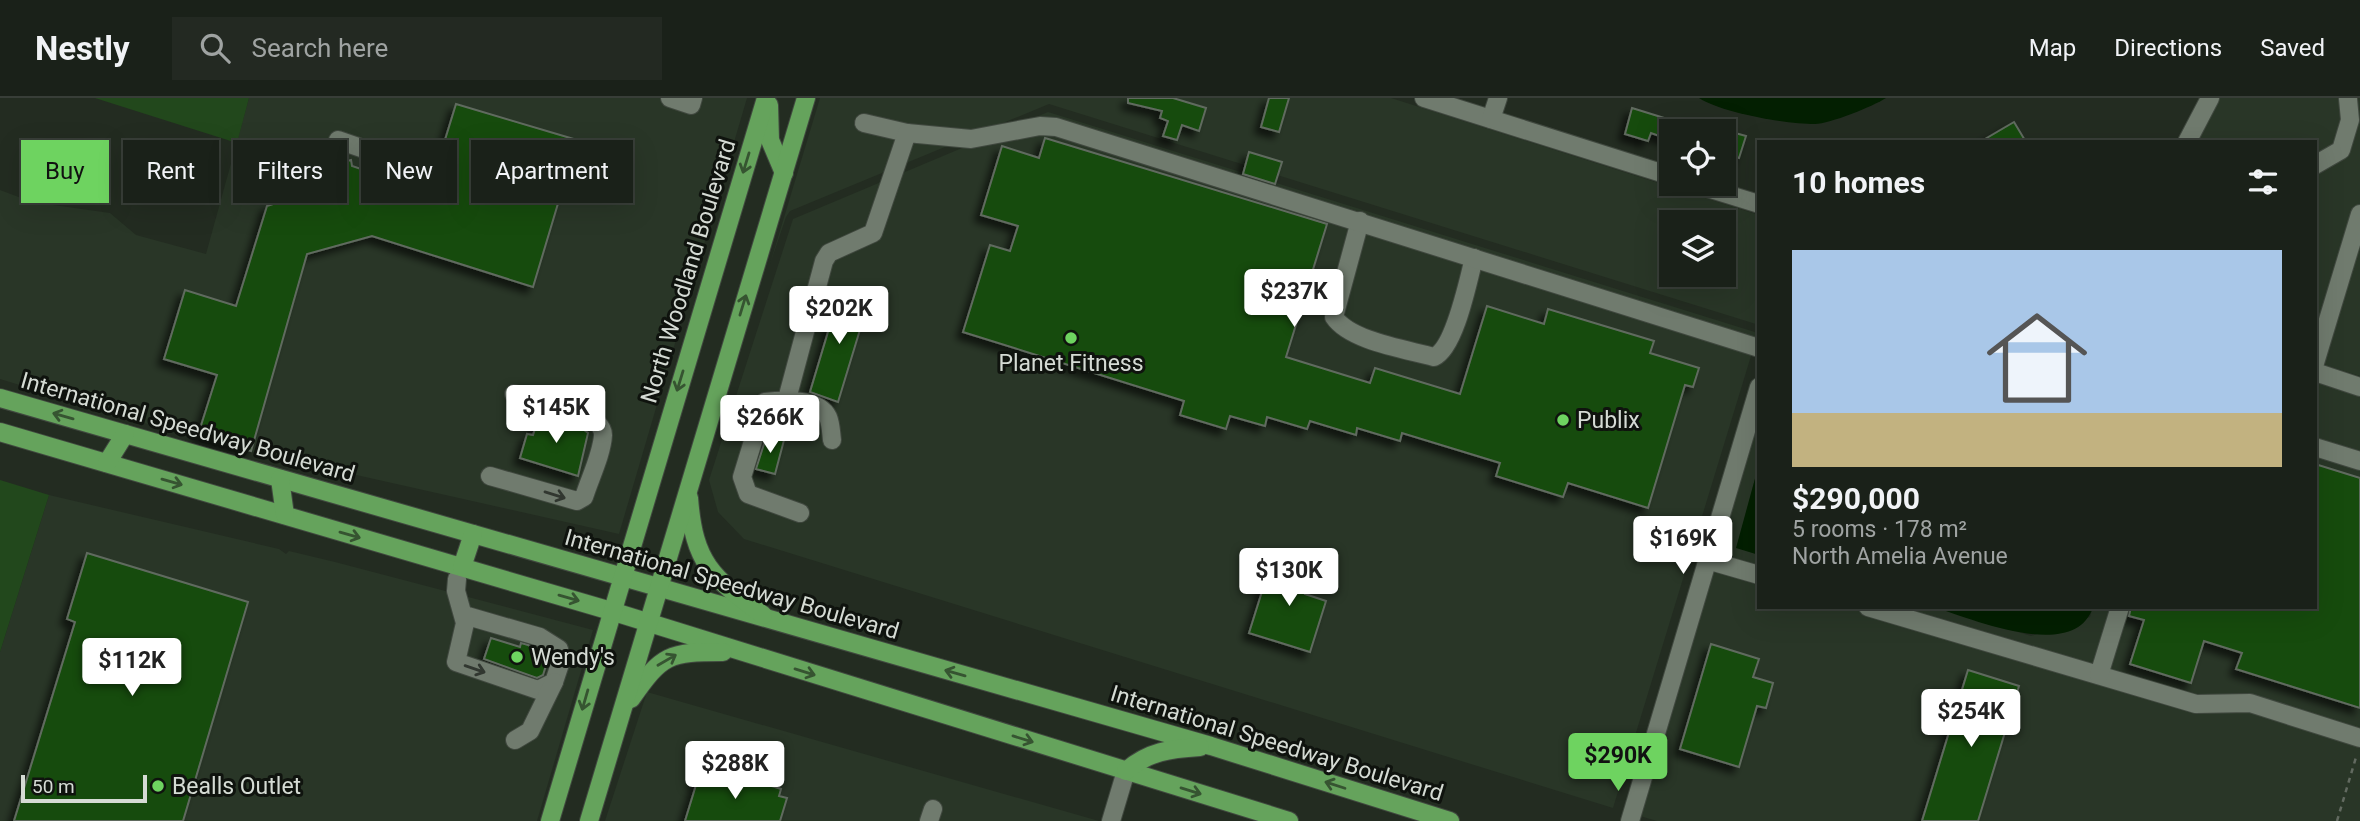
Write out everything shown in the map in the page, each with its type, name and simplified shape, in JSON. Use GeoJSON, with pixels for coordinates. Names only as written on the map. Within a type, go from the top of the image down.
{"type":"FeatureCollection","features":[{"type":"Feature","properties":{"kind":"main road"},"geometry":{"type":"LineString","coordinates":[[767,98],[770,141],[784,173]]}},
{"type":"Feature","properties":{"kind":"main road","name":"North Woodland Boulevard"},"geometry":{"type":"LineString","coordinates":[[550,821],[621,577],[767,98]]}},
{"type":"Feature","properties":{"kind":"main road"},"geometry":{"type":"LineString","coordinates":[[589,821],[806,98]]}},
{"type":"Feature","properties":{"kind":"main road","name":"International Speedway Boulevard"},"geometry":{"type":"LineString","coordinates":[[0,398],[657,589],[1211,746],[1450,821]]}},
{"type":"Feature","properties":{"kind":"main road"},"geometry":{"type":"LineString","coordinates":[[0,432],[285,515],[460,573],[648,622],[1289,821]]}},
{"type":"Feature","properties":{"kind":"main road"},"geometry":{"type":"LineString","coordinates":[[107,463],[125,434]]}},
{"type":"Feature","properties":{"kind":"main road"},"geometry":{"type":"LineString","coordinates":[[280,479],[285,515]]}},
{"type":"Feature","properties":{"kind":"main road"},"geometry":{"type":"LineString","coordinates":[[688,488],[692,531],[704,563],[721,584],[772,621]]}},
{"type":"Feature","properties":{"kind":"main road"},"geometry":{"type":"LineString","coordinates":[[460,573],[472,534]]}},
{"type":"Feature","properties":{"kind":"main road"},"geometry":{"type":"LineString","coordinates":[[623,710],[651,670],[669,657],[683,652],[740,652]]}},
{"type":"Feature","properties":{"kind":"main road"},"geometry":{"type":"LineString","coordinates":[[1126,771],[1141,758],[1165,749],[1211,746]]}},
{"type":"Feature","properties":{"kind":"street"},"geometry":{"type":"LineString","coordinates":[[670,98],[691,105],[693,98]]}},
{"type":"Feature","properties":{"kind":"street"},"geometry":{"type":"LineString","coordinates":[[1424,98],[1659,172]]}},
{"type":"Feature","properties":{"kind":"street"},"geometry":{"type":"LineString","coordinates":[[1491,119],[1498,98]]}},
{"type":"Feature","properties":{"kind":"street"},"geometry":{"type":"LineString","coordinates":[[2188,140],[2210,98]]}},
{"type":"Feature","properties":{"kind":"street"},"geometry":{"type":"LineString","coordinates":[[2317,164],[2341,150],[2350,120],[2348,99]]}},
{"type":"Feature","properties":{"kind":"street"},"geometry":{"type":"LineString","coordinates":[[864,123],[908,134],[971,139],[1040,126],[1056,127],[1757,347]]}},
{"type":"Feature","properties":{"kind":"street"},"geometry":{"type":"LineString","coordinates":[[787,399],[824,261],[829,253],[873,233],[908,134]]}},
{"type":"Feature","properties":{"kind":"street"},"geometry":{"type":"LineString","coordinates":[[1733,196],[1757,203]]}},
{"type":"Feature","properties":{"kind":"street"},"geometry":{"type":"LineString","coordinates":[[2317,356],[2360,214]]}},
{"type":"Feature","properties":{"kind":"street"},"geometry":{"type":"LineString","coordinates":[[1360,221],[1334,317],[1340,327],[1357,335],[1434,357],[1440,354],[1450,340],[1474,258]]}},
{"type":"Feature","properties":{"kind":"street"},"geometry":{"type":"LineString","coordinates":[[2317,373],[2360,387]]}},
{"type":"Feature","properties":{"kind":"street"},"geometry":{"type":"LineString","coordinates":[[490,476],[578,501],[584,497],[602,439],[601,426],[595,419],[576,410],[514,394]]}},
{"type":"Feature","properties":{"kind":"street"},"geometry":{"type":"LineString","coordinates":[[1630,821],[1757,394]]}},
{"type":"Feature","properties":{"kind":"street"},"geometry":{"type":"LineString","coordinates":[[800,513],[748,494],[742,477],[765,402],[787,399],[820,409],[828,416],[832,440]]}},
{"type":"Feature","properties":{"kind":"street"},"geometry":{"type":"LineString","coordinates":[[2317,448],[2360,461]]}},
{"type":"Feature","properties":{"kind":"street"},"geometry":{"type":"LineString","coordinates":[[1707,560],[1757,574]]}},
{"type":"Feature","properties":{"kind":"street"},"geometry":{"type":"LineString","coordinates":[[460,573],[458,600],[466,623],[456,662],[538,690],[554,682]]}},
{"type":"Feature","properties":{"kind":"street"},"geometry":{"type":"LineString","coordinates":[[1875,609],[2196,704],[2250,704],[2360,738]]}},
{"type":"Feature","properties":{"kind":"street"},"geometry":{"type":"LineString","coordinates":[[2099,675],[2119,609]]}},
{"type":"Feature","properties":{"kind":"street"},"geometry":{"type":"LineString","coordinates":[[464,615],[540,638],[559,649],[561,661],[554,682],[530,731],[515,740]]}},
{"type":"Feature","properties":{"kind":"street"},"geometry":{"type":"LineString","coordinates":[[1111,821],[1126,771]]}},
{"type":"Feature","properties":{"kind":"path"},"geometry":{"type":"LineString","coordinates":[[2337,821],[2360,745]]}},
{"type":"Feature","properties":{"kind":"shaded area"},"geometry":{"type":"Polygon","coordinates":[[[95,98],[249,98],[238,140],[233,142],[95,98]]]}},
{"type":"Feature","properties":{"kind":"shaded area"},"geometry":{"type":"Polygon","coordinates":[[[249,98],[747,98],[619,534],[200,440],[0,379],[0,190],[21,198],[21,203],[110,213],[136,235],[206,254],[233,156],[233,203],[347,203],[347,140],[237,140],[249,98]]]}},
{"type":"Feature","properties":{"kind":"shaded area"},"geometry":{"type":"Polygon","coordinates":[[[820,98],[1391,98],[1659,183],[1659,196],[1699,196],[1757,214],[1757,324],[1049,104],[790,211],[770,264],[820,98]]]}},
{"type":"Feature","properties":{"kind":"shaded area"},"geometry":{"type":"Polygon","coordinates":[[[1699,98],[1886,98],[1851,114],[1815,124],[1755,117],[1699,98]]]}},
{"type":"Feature","properties":{"kind":"shaded area"},"geometry":{"type":"Polygon","coordinates":[[[2220,98],[2360,98],[2360,376],[2317,363],[2317,140],[2198,140],[2220,98]]]}},
{"type":"Feature","properties":{"kind":"shaded area"},"geometry":{"type":"Polygon","coordinates":[[[1048,112],[1757,333],[1613,808],[744,539],[718,512],[709,480],[793,219],[1048,112]]]}},
{"type":"Feature","properties":{"kind":"shaded area"},"geometry":{"type":"Polygon","coordinates":[[[2317,383],[2360,397],[2360,821],[1657,821],[1640,816],[1757,424],[1757,472],[1737,547],[1757,554],[1757,609],[1941,609],[2031,636],[2090,617],[2092,609],[2317,609],[2317,383]]]}},
{"type":"Feature","properties":{"kind":"shaded area"},"geometry":{"type":"Polygon","coordinates":[[[1757,471],[1757,554],[1736,548],[1757,471]]]}},
{"type":"Feature","properties":{"kind":"shaded area"},"geometry":{"type":"Polygon","coordinates":[[[0,480],[49,495],[0,652],[0,480]]]}},
{"type":"Feature","properties":{"kind":"shaded area"},"geometry":{"type":"Polygon","coordinates":[[[49,495],[279,549],[286,554],[289,551],[335,562],[593,630],[537,821],[0,821],[0,652],[49,495]]]}},
{"type":"Feature","properties":{"kind":"shaded area"},"geometry":{"type":"Polygon","coordinates":[[[1940,609],[2092,609],[2083,624],[2066,632],[2045,635],[1972,620],[1940,609]]]}},
{"type":"Feature","properties":{"kind":"shaded area"},"geometry":{"type":"Polygon","coordinates":[[[647,692],[1099,821],[605,821],[647,692]]]}},
{"type":"Feature","properties":{"kind":"building"},"geometry":{"type":"Polygon","coordinates":[[[1128,98],[1173,98],[1206,108],[1199,131],[1182,125],[1177,140],[1163,136],[1168,121],[1160,118],[1162,111],[1128,103],[1128,98]]]}},
{"type":"Feature","properties":{"kind":"building"},"geometry":{"type":"Polygon","coordinates":[[[1269,98],[1289,98],[1279,132],[1261,127],[1269,98]]]}},
{"type":"Feature","properties":{"kind":"building"},"geometry":{"type":"Polygon","coordinates":[[[456,104],[577,140],[471,140],[471,203],[558,203],[533,287],[372,236],[307,254],[251,451],[198,435],[217,375],[164,359],[185,290],[236,306],[267,206],[276,203],[347,203],[347,161],[351,160],[352,166],[361,169],[361,203],[457,203],[457,140],[445,140],[456,104]]]}},
{"type":"Feature","properties":{"kind":"building"},"geometry":{"type":"Polygon","coordinates":[[[1632,108],[1667,119],[1659,119],[1659,136],[1651,133],[1648,141],[1625,134],[1632,108]]]}},
{"type":"Feature","properties":{"kind":"building"},"geometry":{"type":"Polygon","coordinates":[[[2014,122],[2025,140],[1983,140],[2014,122]]]}},
{"type":"Feature","properties":{"kind":"building"},"geometry":{"type":"Polygon","coordinates":[[[1736,133],[1746,136],[1739,158],[1736,157],[1736,133]]]}},
{"type":"Feature","properties":{"kind":"building"},"geometry":{"type":"Polygon","coordinates":[[[1045,138],[1327,224],[1286,357],[1370,383],[1375,368],[1460,394],[1487,306],[1544,324],[1548,309],[1654,341],[1650,353],[1699,368],[1693,387],[1685,385],[1648,508],[1568,483],[1563,497],[1496,476],[1500,463],[1402,433],[1400,441],[1357,428],[1356,435],[1310,421],[1307,429],[1267,417],[1265,426],[1230,416],[1226,429],[1180,415],[1184,401],[963,332],[990,245],[1010,251],[1018,226],[981,215],[1002,146],[1039,158],[1045,138]]]}},
{"type":"Feature","properties":{"kind":"building"},"geometry":{"type":"Polygon","coordinates":[[[1249,152],[1282,162],[1275,184],[1243,174],[1249,152]]]}},
{"type":"Feature","properties":{"kind":"building"},"geometry":{"type":"Polygon","coordinates":[[[840,292],[869,300],[838,402],[810,392],[840,292]]]}},
{"type":"Feature","properties":{"kind":"building"},"geometry":{"type":"Polygon","coordinates":[[[552,415],[575,423],[588,433],[578,476],[520,458],[527,434],[533,435],[539,417],[551,421],[552,415]]]}},
{"type":"Feature","properties":{"kind":"building"},"geometry":{"type":"Polygon","coordinates":[[[767,435],[784,440],[775,474],[756,469],[767,435]]]}},
{"type":"Feature","properties":{"kind":"building"},"geometry":{"type":"Polygon","coordinates":[[[2317,465],[2360,478],[2360,708],[2236,669],[2242,653],[2204,641],[2191,683],[2130,664],[2144,620],[2129,616],[2131,609],[2317,609],[2317,465]]]}},
{"type":"Feature","properties":{"kind":"building"},"geometry":{"type":"Polygon","coordinates":[[[87,553],[248,602],[183,821],[14,821],[75,622],[67,619],[87,553]]]}},
{"type":"Feature","properties":{"kind":"building"},"geometry":{"type":"Polygon","coordinates":[[[1287,555],[1314,563],[1305,594],[1326,601],[1310,652],[1249,633],[1265,582],[1278,586],[1287,555]]]}},
{"type":"Feature","properties":{"kind":"building","name":"Wendy's"},"geometry":{"type":"Polygon","coordinates":[[[491,638],[520,647],[521,643],[528,645],[549,656],[543,675],[537,678],[484,659],[491,638]]]}},
{"type":"Feature","properties":{"kind":"building"},"geometry":{"type":"Polygon","coordinates":[[[1711,644],[1759,659],[1753,677],[1773,683],[1766,708],[1757,706],[1739,767],[1680,749],[1711,644]]]}},
{"type":"Feature","properties":{"kind":"building"},"geometry":{"type":"Polygon","coordinates":[[[1968,670],[2019,686],[1978,821],[1922,821],[1968,670]]]}},
{"type":"Feature","properties":{"kind":"building"},"geometry":{"type":"Polygon","coordinates":[[[700,772],[743,786],[746,778],[781,789],[779,796],[787,798],[780,821],[685,821],[700,772]]]}},
{"type":"Feature","properties":{"kind":"place","name":"Planet Fitness"},"geometry":{"type":"Point","coordinates":[1071,338]}},
{"type":"Feature","properties":{"kind":"place","name":"Publix"},"geometry":{"type":"Point","coordinates":[1563,420]}},
{"type":"Feature","properties":{"kind":"place","name":"Wendy's"},"geometry":{"type":"Point","coordinates":[517,657]}},
{"type":"Feature","properties":{"kind":"place","name":"Bealls Outlet"},"geometry":{"type":"Point","coordinates":[158,786]}}]}
